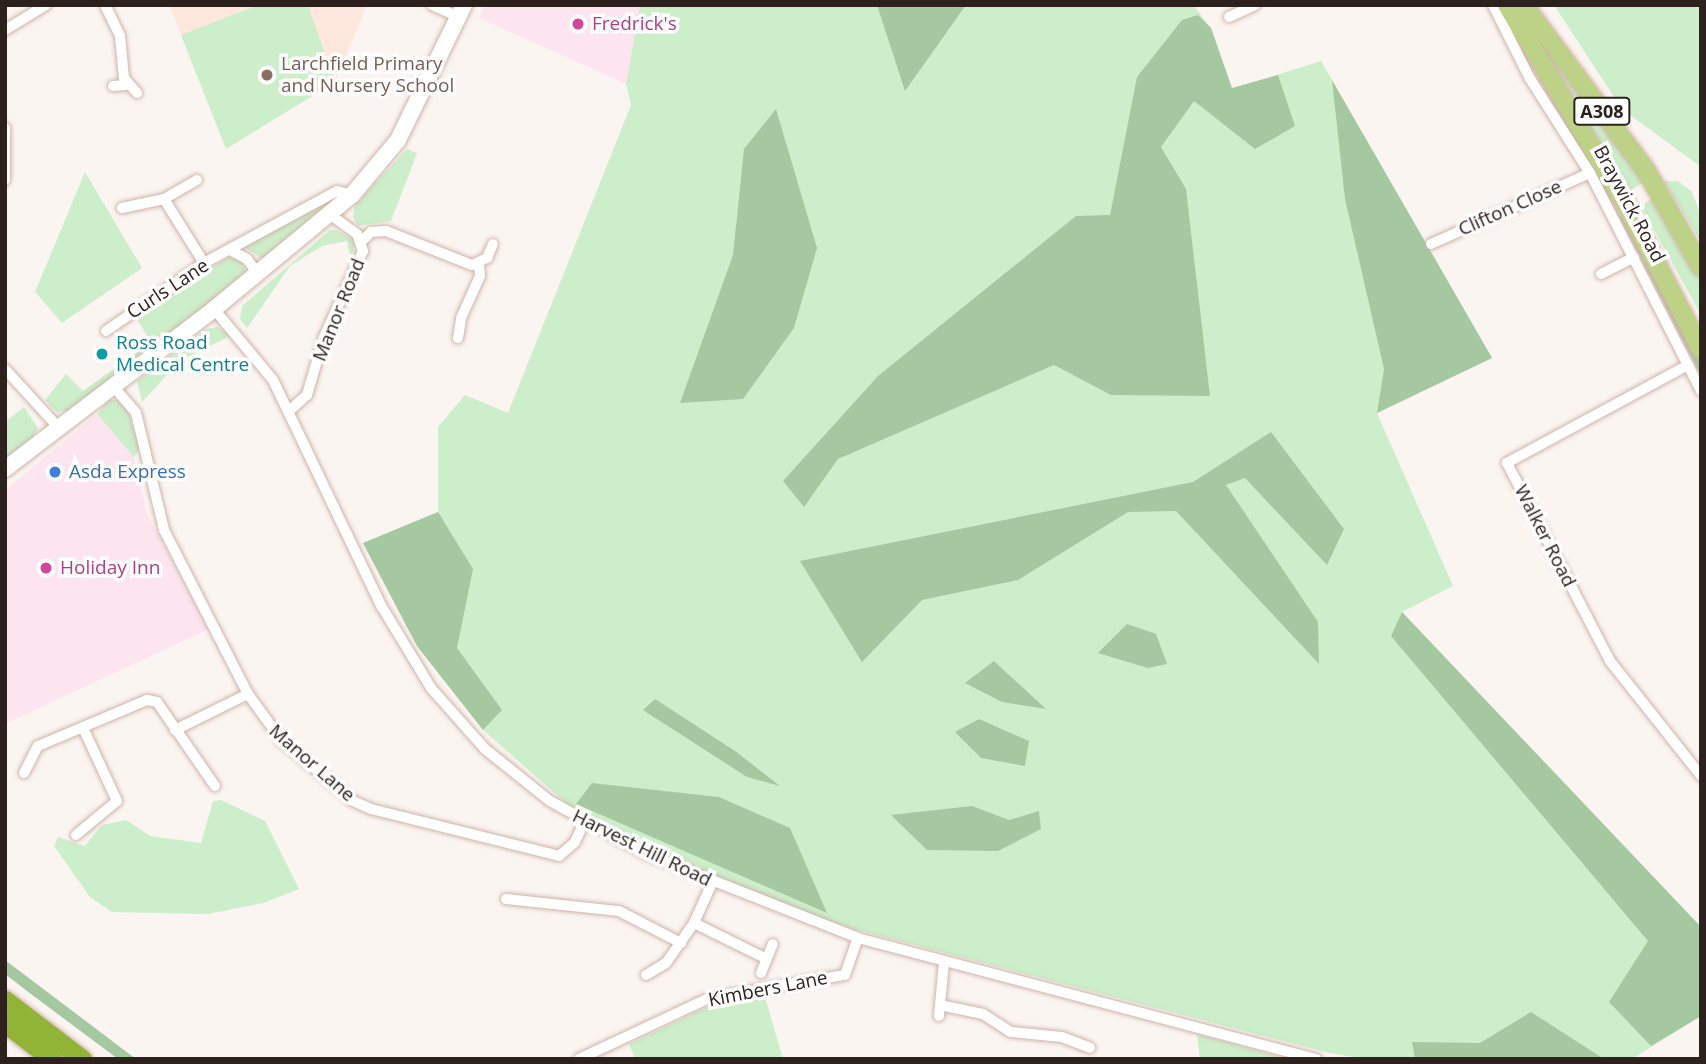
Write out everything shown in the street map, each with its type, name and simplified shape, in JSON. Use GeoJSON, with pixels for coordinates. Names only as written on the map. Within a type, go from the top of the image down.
{"type":"FeatureCollection","features":[{"type":"Feature","properties":{"kind":"highway"},"geometry":{"type":"LineString","coordinates":[[6,1006],[52,1059]]}},
{"type":"Feature","properties":{"kind":"highway"},"geometry":{"type":"LineString","coordinates":[[6,1006],[82,1059]]}},
{"type":"Feature","properties":{"kind":"main road","name":"A308"},"geometry":{"type":"LineString","coordinates":[[1507,5],[1624,201],[1701,349]]}},
{"type":"Feature","properties":{"kind":"main road","name":"Braywick Road"},"geometry":{"type":"LineString","coordinates":[[1524,5],[1647,172],[1701,267]]}},
{"type":"Feature","properties":{"kind":"street"},"geometry":{"type":"LineString","coordinates":[[5,30],[46,5]]}},
{"type":"Feature","properties":{"kind":"street"},"geometry":{"type":"LineString","coordinates":[[104,5],[120,36],[126,85]]}},
{"type":"Feature","properties":{"kind":"street"},"geometry":{"type":"LineString","coordinates":[[5,469],[57,426],[214,309],[352,195],[398,140],[462,11],[432,5]]}},
{"type":"Feature","properties":{"kind":"street"},"geometry":{"type":"LineString","coordinates":[[1229,17],[1255,5]]}},
{"type":"Feature","properties":{"kind":"street","name":"Braywick Road"},"geometry":{"type":"LineString","coordinates":[[1493,5],[1530,76],[1590,173],[1701,391]]}},
{"type":"Feature","properties":{"kind":"street"},"geometry":{"type":"LineString","coordinates":[[113,86],[126,85],[137,93]]}},
{"type":"Feature","properties":{"kind":"street"},"geometry":{"type":"LineString","coordinates":[[5,128],[5,180]]}},
{"type":"Feature","properties":{"kind":"street","name":"Clifton Close"},"geometry":{"type":"LineString","coordinates":[[1430,243],[1590,173]]}},
{"type":"Feature","properties":{"kind":"street"},"geometry":{"type":"LineString","coordinates":[[122,208],[164,199],[197,180]]}},
{"type":"Feature","properties":{"kind":"street","name":"Curls Lane"},"geometry":{"type":"LineString","coordinates":[[106,331],[204,263],[232,251],[337,191],[352,195]]}},
{"type":"Feature","properties":{"kind":"street"},"geometry":{"type":"LineString","coordinates":[[164,199],[204,263]]}},
{"type":"Feature","properties":{"kind":"street","name":"Manor Road"},"geometry":{"type":"LineString","coordinates":[[289,411],[307,395],[324,337],[363,251],[362,241],[331,215]]}},
{"type":"Feature","properties":{"kind":"street"},"geometry":{"type":"LineString","coordinates":[[362,241],[371,232],[386,231],[480,264]]}},
{"type":"Feature","properties":{"kind":"street"},"geometry":{"type":"LineString","coordinates":[[458,338],[461,318],[480,276],[480,264],[493,244]]}},
{"type":"Feature","properties":{"kind":"street","name":"Curls Lane"},"geometry":{"type":"LineString","coordinates":[[232,251],[247,259],[258,274]]}},
{"type":"Feature","properties":{"kind":"street"},"geometry":{"type":"LineString","coordinates":[[1601,274],[1634,257]]}},
{"type":"Feature","properties":{"kind":"street","name":"Harvest Hill Road"},"geometry":{"type":"LineString","coordinates":[[214,309],[273,380],[382,607],[431,688],[485,749],[584,823],[712,883],[858,938],[1316,1059]]}},
{"type":"Feature","properties":{"kind":"street","name":"Walker Road"},"geometry":{"type":"LineString","coordinates":[[1688,365],[1507,463],[1610,662],[1701,776]]}},
{"type":"Feature","properties":{"kind":"street"},"geometry":{"type":"LineString","coordinates":[[5,369],[57,426]]}},
{"type":"Feature","properties":{"kind":"street","name":"Manor Lane"},"geometry":{"type":"LineString","coordinates":[[112,385],[136,413],[157,516],[248,694],[282,741],[353,801],[370,810],[559,856],[575,842],[584,823]]}},
{"type":"Feature","properties":{"kind":"street"},"geometry":{"type":"LineString","coordinates":[[175,730],[248,694]]}},
{"type":"Feature","properties":{"kind":"street"},"geometry":{"type":"LineString","coordinates":[[24,774],[38,746],[84,730],[147,700],[157,702],[215,786]]}},
{"type":"Feature","properties":{"kind":"street"},"geometry":{"type":"LineString","coordinates":[[76,835],[117,801],[84,730]]}},
{"type":"Feature","properties":{"kind":"street"},"geometry":{"type":"LineString","coordinates":[[646,975],[666,964],[694,923],[712,883]]}},
{"type":"Feature","properties":{"kind":"street"},"geometry":{"type":"LineString","coordinates":[[506,899],[619,911],[681,943]]}},
{"type":"Feature","properties":{"kind":"street"},"geometry":{"type":"LineString","coordinates":[[694,923],[767,959]]}},
{"type":"Feature","properties":{"kind":"street","name":"Kimbers Lane"},"geometry":{"type":"LineString","coordinates":[[579,1059],[707,999],[845,975],[858,938]]}},
{"type":"Feature","properties":{"kind":"street"},"geometry":{"type":"LineString","coordinates":[[761,973],[773,944]]}},
{"type":"Feature","properties":{"kind":"street"},"geometry":{"type":"LineString","coordinates":[[944,962],[940,1010],[983,1014],[1011,1032],[1062,1037],[1090,1048]]}},
{"type":"Feature","properties":{"kind":"shaded area","name":"Larchfield Primary and Nursery School"},"geometry":{"type":"Polygon","coordinates":[[[169,5],[367,5],[335,82],[226,149],[169,5]]]}},
{"type":"Feature","properties":{"kind":"shaded area"},"geometry":{"type":"Polygon","coordinates":[[[484,5],[640,5],[626,84],[479,18],[484,5]]]}},
{"type":"Feature","properties":{"kind":"shaded area"},"geometry":{"type":"Polygon","coordinates":[[[97,414],[134,457],[147,514],[209,629],[5,724],[5,490],[97,414]]]}},
{"type":"Feature","properties":{"kind":"green space","name":"Larchfield Primary and Nursery School"},"geometry":{"type":"Polygon","coordinates":[[[258,5],[308,5],[335,82],[226,149],[181,35],[258,5]]]}},
{"type":"Feature","properties":{"kind":"green space"},"geometry":{"type":"Polygon","coordinates":[[[640,5],[1193,5],[1211,28],[1232,89],[1321,61],[1492,358],[1377,413],[1453,586],[1402,612],[1701,927],[1701,1016],[1632,1059],[1366,1059],[1329,1053],[842,926],[736,887],[573,809],[483,730],[417,646],[363,543],[438,512],[438,427],[465,395],[508,413],[631,105],[626,84],[640,5]]]}},
{"type":"Feature","properties":{"kind":"green space"},"geometry":{"type":"Polygon","coordinates":[[[877,5],[966,5],[905,91],[877,5]]]}},
{"type":"Feature","properties":{"kind":"green space"},"geometry":{"type":"Polygon","coordinates":[[[1497,5],[1617,199],[1608,195],[1497,5]]]}},
{"type":"Feature","properties":{"kind":"green space"},"geometry":{"type":"Polygon","coordinates":[[[1520,5],[1646,181],[1626,193],[1567,99],[1520,5]]]}},
{"type":"Feature","properties":{"kind":"green space"},"geometry":{"type":"Polygon","coordinates":[[[1554,5],[1701,5],[1701,167],[1622,109],[1554,5]]]}},
{"type":"Feature","properties":{"kind":"green space"},"geometry":{"type":"Polygon","coordinates":[[[1198,15],[1211,28],[1232,88],[1278,75],[1295,126],[1255,149],[1194,101],[1161,147],[1186,189],[1210,396],[1111,395],[1054,365],[838,459],[804,507],[783,481],[878,376],[1076,216],[1110,215],[1137,77],[1182,20],[1198,15]]]}},
{"type":"Feature","properties":{"kind":"green space"},"geometry":{"type":"Polygon","coordinates":[[[1332,80],[1492,358],[1377,413],[1384,369],[1345,199],[1332,80]]]}},
{"type":"Feature","properties":{"kind":"green space"},"geometry":{"type":"Polygon","coordinates":[[[776,109],[817,248],[794,328],[743,399],[680,403],[733,255],[744,149],[776,109]]]}},
{"type":"Feature","properties":{"kind":"green space"},"geometry":{"type":"Polygon","coordinates":[[[407,149],[417,153],[391,221],[358,226],[353,217],[355,205],[407,149]]]}},
{"type":"Feature","properties":{"kind":"green space"},"geometry":{"type":"Polygon","coordinates":[[[85,172],[142,268],[62,323],[35,292],[85,172]]]}},
{"type":"Feature","properties":{"kind":"green space"},"geometry":{"type":"Polygon","coordinates":[[[1664,181],[1678,181],[1692,192],[1700,213],[1701,242],[1664,181]]]}},
{"type":"Feature","properties":{"kind":"green space"},"geometry":{"type":"Polygon","coordinates":[[[338,194],[267,262],[244,247],[338,194]]]}},
{"type":"Feature","properties":{"kind":"green space"},"geometry":{"type":"Polygon","coordinates":[[[1652,199],[1669,222],[1677,245],[1700,265],[1701,315],[1644,211],[1645,203],[1652,199]]]}},
{"type":"Feature","properties":{"kind":"green space"},"geometry":{"type":"Polygon","coordinates":[[[1624,212],[1701,353],[1701,376],[1620,217],[1624,212]]]}},
{"type":"Feature","properties":{"kind":"green space"},"geometry":{"type":"Polygon","coordinates":[[[330,230],[337,230],[355,241],[351,261],[347,241],[322,246],[290,266],[247,328],[240,319],[242,306],[330,230]]]}},
{"type":"Feature","properties":{"kind":"green space"},"geometry":{"type":"Polygon","coordinates":[[[230,256],[240,259],[247,276],[70,411],[56,412],[45,400],[66,374],[83,391],[151,342],[135,316],[230,256]]]}},
{"type":"Feature","properties":{"kind":"green space"},"geometry":{"type":"Polygon","coordinates":[[[217,327],[232,335],[181,360],[142,402],[137,381],[206,329],[217,327]]]}},
{"type":"Feature","properties":{"kind":"green space"},"geometry":{"type":"Polygon","coordinates":[[[108,400],[119,400],[127,409],[140,448],[134,457],[97,414],[108,400]]]}},
{"type":"Feature","properties":{"kind":"green space"},"geometry":{"type":"Polygon","coordinates":[[[24,407],[38,428],[32,439],[5,459],[5,422],[24,407]]]}},
{"type":"Feature","properties":{"kind":"green space"},"geometry":{"type":"Polygon","coordinates":[[[1271,432],[1344,529],[1327,565],[1245,478],[1226,485],[1318,622],[1319,664],[1176,511],[1128,512],[1018,580],[922,600],[862,662],[800,561],[1193,482],[1271,432]]]}},
{"type":"Feature","properties":{"kind":"green space"},"geometry":{"type":"Polygon","coordinates":[[[438,512],[473,569],[457,648],[502,710],[483,730],[417,646],[363,543],[438,512]]]}},
{"type":"Feature","properties":{"kind":"green space"},"geometry":{"type":"Polygon","coordinates":[[[1402,612],[1701,927],[1701,1016],[1651,1046],[1609,1002],[1648,941],[1391,636],[1402,612]]]}},
{"type":"Feature","properties":{"kind":"green space"},"geometry":{"type":"Polygon","coordinates":[[[1127,624],[1156,634],[1167,664],[1148,668],[1098,653],[1127,624]]]}},
{"type":"Feature","properties":{"kind":"green space"},"geometry":{"type":"Polygon","coordinates":[[[994,661],[1046,709],[1002,702],[965,683],[994,661]]]}},
{"type":"Feature","properties":{"kind":"green space"},"geometry":{"type":"Polygon","coordinates":[[[655,699],[735,751],[780,786],[747,777],[643,710],[655,699]]]}},
{"type":"Feature","properties":{"kind":"green space"},"geometry":{"type":"Polygon","coordinates":[[[979,719],[1029,741],[1025,766],[981,758],[955,732],[979,719]]]}},
{"type":"Feature","properties":{"kind":"green space"},"geometry":{"type":"Polygon","coordinates":[[[592,783],[719,797],[790,828],[827,913],[576,804],[592,783]]]}},
{"type":"Feature","properties":{"kind":"green space"},"geometry":{"type":"Polygon","coordinates":[[[221,800],[265,821],[299,889],[263,903],[208,914],[112,912],[90,897],[54,846],[58,837],[85,846],[102,825],[126,820],[150,836],[201,843],[213,801],[221,800]]]}},
{"type":"Feature","properties":{"kind":"green space"},"geometry":{"type":"Polygon","coordinates":[[[972,806],[1009,820],[1039,811],[1041,829],[998,851],[927,850],[891,815],[972,806]]]}},
{"type":"Feature","properties":{"kind":"green space"},"geometry":{"type":"Polygon","coordinates":[[[5,960],[136,1059],[118,1059],[27,991],[5,974],[5,960]]]}},
{"type":"Feature","properties":{"kind":"green space"},"geometry":{"type":"Polygon","coordinates":[[[764,994],[783,1059],[635,1059],[629,1044],[711,1005],[764,994]]]}},
{"type":"Feature","properties":{"kind":"green space"},"geometry":{"type":"Polygon","coordinates":[[[1531,1012],[1604,1059],[1415,1059],[1412,1042],[1480,1043],[1531,1012]]]}},
{"type":"Feature","properties":{"kind":"green space"},"geometry":{"type":"Polygon","coordinates":[[[1197,1034],[1287,1059],[1200,1059],[1197,1034]]]}},
{"type":"Feature","properties":{"kind":"place","name":"Fredrick's"},"geometry":{"type":"Point","coordinates":[578,24]}},
{"type":"Feature","properties":{"kind":"place","name":"Larchfield Primary and Nursery School"},"geometry":{"type":"Point","coordinates":[267,75]}},
{"type":"Feature","properties":{"kind":"place","name":"Ross Road Medical Centre"},"geometry":{"type":"Point","coordinates":[102,354]}},
{"type":"Feature","properties":{"kind":"place","name":"Asda Express"},"geometry":{"type":"Point","coordinates":[55,472]}},
{"type":"Feature","properties":{"kind":"place","name":"Holiday Inn"},"geometry":{"type":"Point","coordinates":[46,568]}}]}
